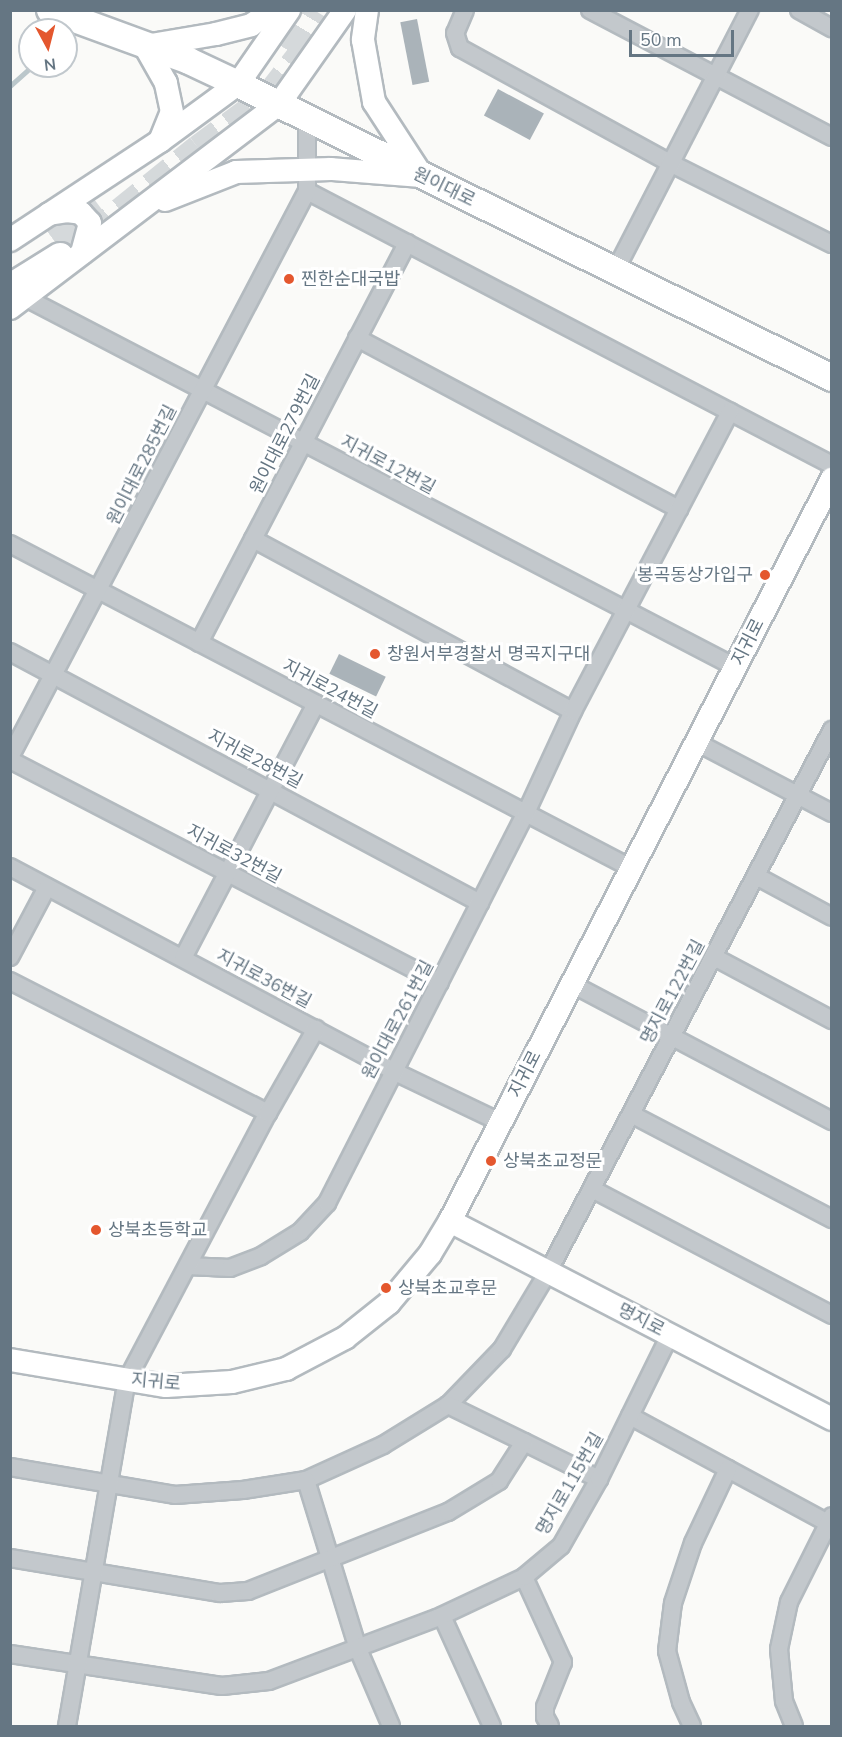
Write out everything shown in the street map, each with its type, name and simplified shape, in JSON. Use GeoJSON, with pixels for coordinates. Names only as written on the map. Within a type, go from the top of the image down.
{"type":"FeatureCollection","features":[{"type":"Feature","properties":{"kind":"main road","name":"원이대로"},"geometry":{"type":"LineString","coordinates":[[50,10],[189,61],[238,84],[831,378]]}},
{"type":"Feature","properties":{"kind":"main road"},"geometry":{"type":"LineString","coordinates":[[10,270],[66,250]]}},
{"type":"Feature","properties":{"kind":"main road"},"geometry":{"type":"LineString","coordinates":[[15,297],[66,250]]}},
{"type":"Feature","properties":{"kind":"street"},"geometry":{"type":"LineString","coordinates":[[160,141],[172,112],[166,83],[140,44],[216,34],[251,25],[273,10]]}},
{"type":"Feature","properties":{"kind":"street"},"geometry":{"type":"LineString","coordinates":[[10,240],[160,141],[238,84],[289,10]]}},
{"type":"Feature","properties":{"kind":"street"},"geometry":{"type":"LineString","coordinates":[[139,210],[279,104],[345,10]]}},
{"type":"Feature","properties":{"kind":"street"},"geometry":{"type":"LineString","coordinates":[[367,10],[363,40],[374,102],[422,176]]}},
{"type":"Feature","properties":{"kind":"street"},"geometry":{"type":"LineString","coordinates":[[465,10],[455,33],[459,48],[670,163],[831,244]]}},
{"type":"Feature","properties":{"kind":"street"},"geometry":{"type":"LineString","coordinates":[[590,10],[831,137]]}},
{"type":"Feature","properties":{"kind":"street"},"geometry":{"type":"LineString","coordinates":[[615,271],[750,10]]}},
{"type":"Feature","properties":{"kind":"street"},"geometry":{"type":"LineString","coordinates":[[799,10],[831,28]]}},
{"type":"Feature","properties":{"kind":"street"},"geometry":{"type":"LineString","coordinates":[[306,181],[307,119]]}},
{"type":"Feature","properties":{"kind":"street"},"geometry":{"type":"LineString","coordinates":[[66,250],[139,210],[236,172],[306,181],[422,176]]}},
{"type":"Feature","properties":{"kind":"street"},"geometry":{"type":"LineString","coordinates":[[306,181],[407,243],[831,465]]}},
{"type":"Feature","properties":{"kind":"street","name":"원이대로285번길"},"geometry":{"type":"LineString","coordinates":[[10,758],[203,389],[306,181]]}},
{"type":"Feature","properties":{"kind":"street"},"geometry":{"type":"LineString","coordinates":[[49,214],[67,211],[81,213],[90,223],[66,250]]}},
{"type":"Feature","properties":{"kind":"street","name":"원이대로279번길"},"geometry":{"type":"LineString","coordinates":[[199,643],[407,243]]}},
{"type":"Feature","properties":{"kind":"street","name":"지귀로12번길"},"geometry":{"type":"LineString","coordinates":[[15,297],[203,389],[625,612],[735,667]]}},
{"type":"Feature","properties":{"kind":"street"},"geometry":{"type":"LineString","coordinates":[[357,338],[679,509]]}},
{"type":"Feature","properties":{"kind":"street","name":"원이대로261번길"},"geometry":{"type":"LineString","coordinates":[[188,1266],[230,1268],[261,1256],[300,1232],[327,1203],[525,815],[573,711],[730,412]]}},
{"type":"Feature","properties":{"kind":"street","name":"지귀로"},"geometry":{"type":"LineString","coordinates":[[10,1360],[166,1386],[232,1382],[286,1369],[345,1338],[389,1303],[430,1254],[450,1221],[735,667],[824,512],[831,479]]}},
{"type":"Feature","properties":{"kind":"street"},"geometry":{"type":"LineString","coordinates":[[253,538],[573,711]]}},
{"type":"Feature","properties":{"kind":"street","name":"지귀로24번길"},"geometry":{"type":"LineString","coordinates":[[10,544],[525,815],[631,868]]}},
{"type":"Feature","properties":{"kind":"street","name":"지귀로28번길"},"geometry":{"type":"LineString","coordinates":[[10,652],[271,789],[480,903]]}},
{"type":"Feature","properties":{"kind":"street"},"geometry":{"type":"LineString","coordinates":[[183,958],[316,704]]}},
{"type":"Feature","properties":{"kind":"street","name":"명지로122번길"},"geometry":{"type":"LineString","coordinates":[[10,1467],[175,1495],[243,1490],[306,1480],[384,1445],[448,1405],[502,1349],[548,1272],[831,730]]}},
{"type":"Feature","properties":{"kind":"street"},"geometry":{"type":"LineString","coordinates":[[696,742],[831,813]]}},
{"type":"Feature","properties":{"kind":"street","name":"지귀로32번길"},"geometry":{"type":"LineString","coordinates":[[10,758],[440,983]]}},
{"type":"Feature","properties":{"kind":"street","name":"지귀로36번길"},"geometry":{"type":"LineString","coordinates":[[10,867],[393,1071],[500,1122]]}},
{"type":"Feature","properties":{"kind":"street"},"geometry":{"type":"LineString","coordinates":[[756,876],[831,916]]}},
{"type":"Feature","properties":{"kind":"street"},"geometry":{"type":"LineString","coordinates":[[10,957],[47,887]]}},
{"type":"Feature","properties":{"kind":"street"},"geometry":{"type":"LineString","coordinates":[[714,957],[831,1020]]}},
{"type":"Feature","properties":{"kind":"street"},"geometry":{"type":"LineString","coordinates":[[10,981],[268,1113]]}},
{"type":"Feature","properties":{"kind":"street"},"geometry":{"type":"LineString","coordinates":[[572,984],[831,1121]]}},
{"type":"Feature","properties":{"kind":"street"},"geometry":{"type":"LineString","coordinates":[[68,1726],[127,1380],[268,1113],[316,1029]]}},
{"type":"Feature","properties":{"kind":"street"},"geometry":{"type":"LineString","coordinates":[[631,1114],[831,1219]]}},
{"type":"Feature","properties":{"kind":"street"},"geometry":{"type":"LineString","coordinates":[[592,1189],[831,1316]]}},
{"type":"Feature","properties":{"kind":"street","name":"명지로"},"geometry":{"type":"LineString","coordinates":[[450,1221],[831,1419]]}},
{"type":"Feature","properties":{"kind":"street","name":"명지로115번길"},"geometry":{"type":"LineString","coordinates":[[10,1654],[222,1686],[269,1681],[442,1616],[524,1577],[561,1546],[599,1479],[670,1335]]}},
{"type":"Feature","properties":{"kind":"street"},"geometry":{"type":"LineString","coordinates":[[448,1405],[599,1479]]}},
{"type":"Feature","properties":{"kind":"street"},"geometry":{"type":"LineString","coordinates":[[630,1416],[830,1519],[789,1602],[779,1649],[784,1701],[794,1726]]}},
{"type":"Feature","properties":{"kind":"street"},"geometry":{"type":"LineString","coordinates":[[10,1558],[220,1593],[248,1591],[448,1512],[499,1481],[524,1442]]}},
{"type":"Feature","properties":{"kind":"street"},"geometry":{"type":"LineString","coordinates":[[692,1726],[681,1702],[667,1651],[673,1603],[693,1543],[729,1469]]}},
{"type":"Feature","properties":{"kind":"street"},"geometry":{"type":"LineString","coordinates":[[306,1480],[358,1649],[391,1726]]}},
{"type":"Feature","properties":{"kind":"street"},"geometry":{"type":"LineString","coordinates":[[524,1577],[562,1662],[545,1707],[550,1726]]}},
{"type":"Feature","properties":{"kind":"street"},"geometry":{"type":"LineString","coordinates":[[442,1616],[492,1726]]}},
{"type":"Feature","properties":{"kind":"building"},"geometry":{"type":"Polygon","coordinates":[[[417,19],[429,82],[413,85],[400,22],[417,19]]]}},
{"type":"Feature","properties":{"kind":"building"},"geometry":{"type":"Polygon","coordinates":[[[498,89],[544,113],[530,140],[484,115],[498,89]]]}},
{"type":"Feature","properties":{"kind":"building"},"geometry":{"type":"Polygon","coordinates":[[[339,654],[386,677],[376,697],[329,674],[339,654]]]}},
{"type":"Feature","properties":{"kind":"waterway"},"geometry":{"type":"LineString","coordinates":[[10,86],[19,78]]}},
{"type":"Feature","properties":{"kind":"tunnel"},"geometry":{"type":"LineString","coordinates":[[289,51],[314,10]]}},
{"type":"Feature","properties":{"kind":"tunnel"},"geometry":{"type":"LineString","coordinates":[[90,235],[198,148],[268,96],[313,38]]}},
{"type":"Feature","properties":{"kind":"tunnel"},"geometry":{"type":"LineString","coordinates":[[55,242],[101,208]]}},
{"type":"Feature","properties":{"kind":"place","name":"찐한순대국밥"},"geometry":{"type":"Point","coordinates":[289,279]}},
{"type":"Feature","properties":{"kind":"place","name":"봉곡동상가입구"},"geometry":{"type":"Point","coordinates":[765,575]}},
{"type":"Feature","properties":{"kind":"place","name":"창원서부경찰서 명곡지구대"},"geometry":{"type":"Point","coordinates":[375,654]}},
{"type":"Feature","properties":{"kind":"place","name":"상북초교정문"},"geometry":{"type":"Point","coordinates":[491,1161]}},
{"type":"Feature","properties":{"kind":"place","name":"상북초등학교"},"geometry":{"type":"Point","coordinates":[96,1230]}},
{"type":"Feature","properties":{"kind":"place","name":"상북초교후문"},"geometry":{"type":"Point","coordinates":[386,1288]}}]}
